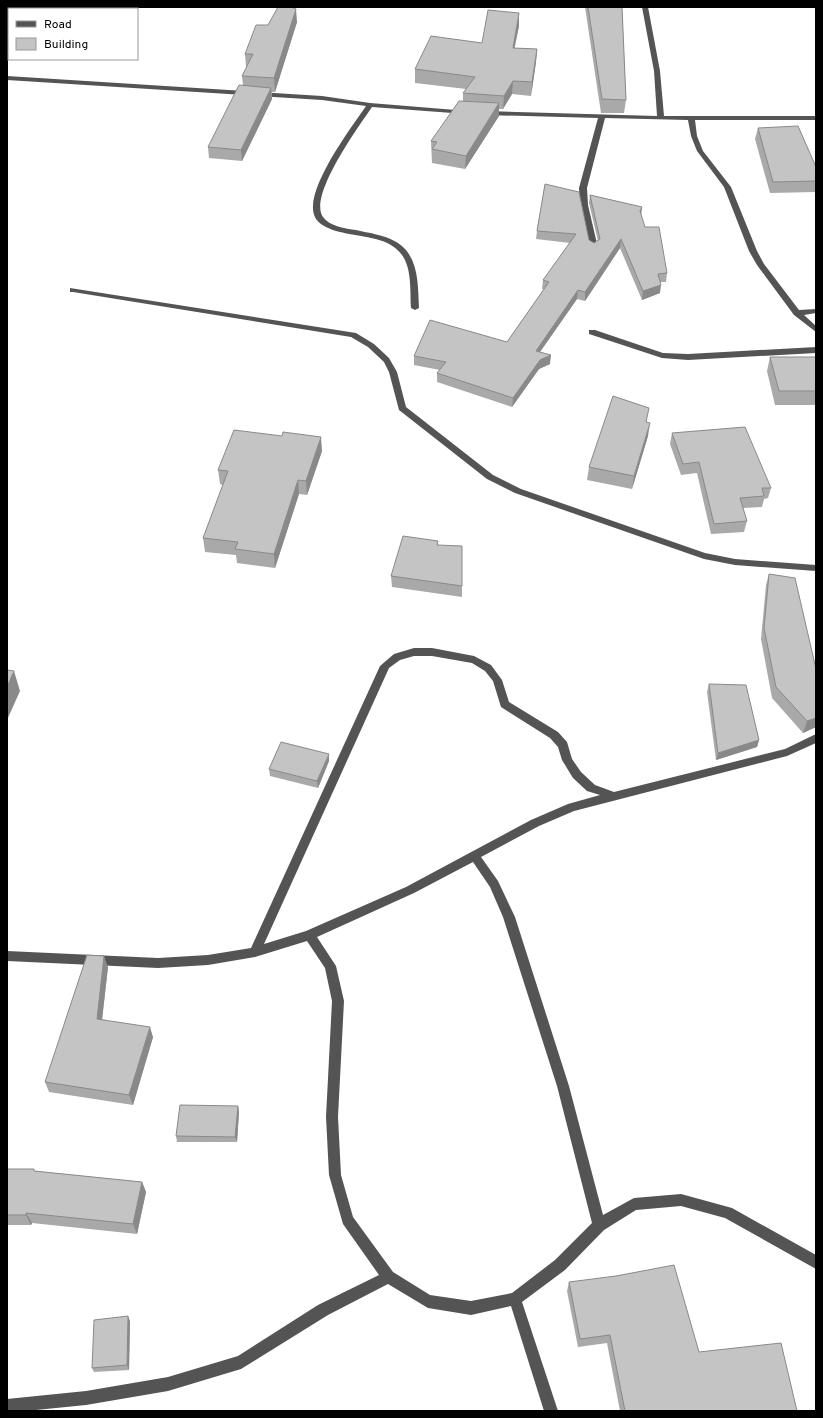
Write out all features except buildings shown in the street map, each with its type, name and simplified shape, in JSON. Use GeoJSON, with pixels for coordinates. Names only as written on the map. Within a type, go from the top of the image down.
{"type":"FeatureCollection","features":[{"type":"Feature","properties":{"kind":"street"},"geometry":{"type":"LineString","coordinates":[[645,7],[657,71],[660,118]]}},
{"type":"Feature","properties":{"kind":"street"},"geometry":{"type":"LineString","coordinates":[[7,78],[255,93],[477,112],[691,119],[816,118]]}},
{"type":"Feature","properties":{"kind":"street"},"geometry":{"type":"LineString","coordinates":[[370,104],[344,145],[320,189],[315,210],[319,218],[330,225],[375,236],[390,241],[400,248],[411,266],[415,308]]}},
{"type":"Feature","properties":{"kind":"street"},"geometry":{"type":"LineString","coordinates":[[594,248],[584,204],[583,188],[602,117]]}},
{"type":"Feature","properties":{"kind":"street"},"geometry":{"type":"LineString","coordinates":[[691,119],[694,136],[700,151],[727,187],[753,251],[797,313],[816,330]]}},
{"type":"Feature","properties":{"kind":"street"},"geometry":{"type":"LineString","coordinates":[[73,290],[352,335],[367,341],[378,350],[393,370],[397,396],[402,408],[423,427],[497,481],[518,491],[704,556],[735,562],[816,568]]}},
{"type":"Feature","properties":{"kind":"street"},"geometry":{"type":"LineString","coordinates":[[797,313],[816,311]]}},
{"type":"Feature","properties":{"kind":"street"},"geometry":{"type":"LineString","coordinates":[[592,332],[662,355],[682,356],[816,350]]}},
{"type":"Feature","properties":{"kind":"street"},"geometry":{"type":"LineString","coordinates":[[255,952],[385,666],[397,657],[414,652],[432,652],[474,660],[488,668],[497,680],[505,704],[554,735],[563,745],[567,760],[577,775],[591,788],[614,796]]}},
{"type":"Feature","properties":{"kind":"street"},"geometry":{"type":"LineString","coordinates":[[7,956],[158,963],[208,960],[255,952],[309,935],[410,890],[535,823],[572,807],[787,752],[816,738]]}},
{"type":"Feature","properties":{"kind":"street"},"geometry":{"type":"LineString","coordinates":[[474,855],[494,884],[508,918],[563,1086],[599,1225]]}},
{"type":"Feature","properties":{"kind":"street"},"geometry":{"type":"LineString","coordinates":[[309,935],[330,966],[338,1001],[332,1117],[336,1175],[348,1220],[388,1277],[428,1301],[471,1308],[514,1300],[560,1265],[599,1225],[634,1204],[681,1200],[727,1212],[816,1262]]}},
{"type":"Feature","properties":{"kind":"street"},"geometry":{"type":"LineString","coordinates":[[7,1406],[86,1398],[168,1384],[241,1362],[323,1310],[388,1277]]}},
{"type":"Feature","properties":{"kind":"street"},"geometry":{"type":"LineString","coordinates":[[514,1300],[551,1411]]}}]}
